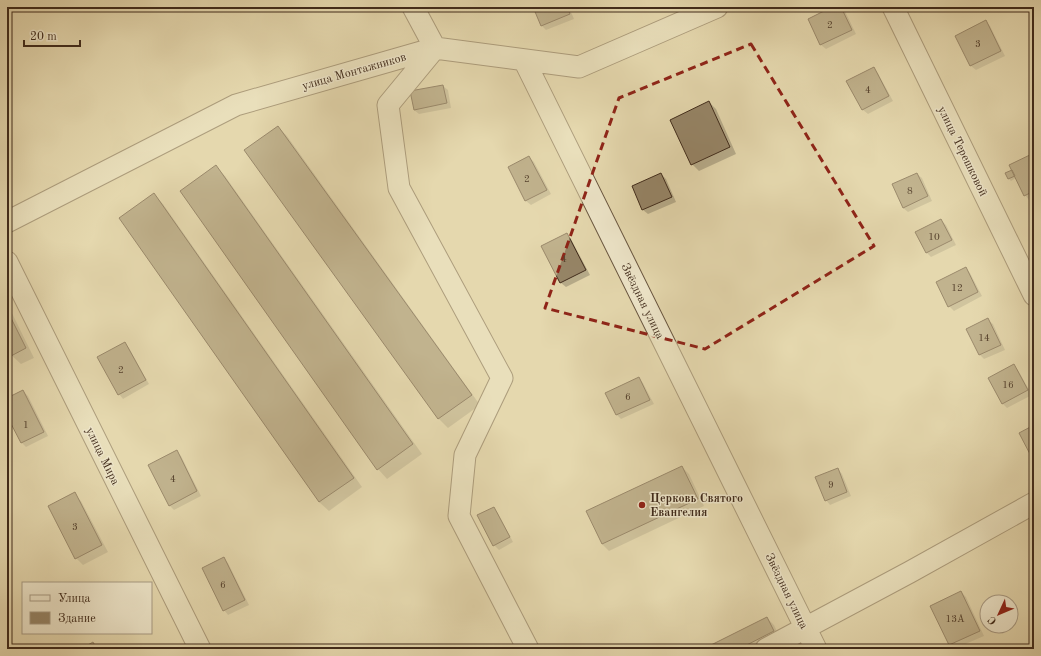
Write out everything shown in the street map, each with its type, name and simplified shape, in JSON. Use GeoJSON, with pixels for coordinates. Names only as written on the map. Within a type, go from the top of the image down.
{"type":"FeatureCollection","features":[{"type":"Feature","properties":{"kind":"street"},"geometry":{"type":"LineString","coordinates":[[413,7],[434,48],[388,105],[399,188],[502,378],[464,455],[459,516],[528,649]]}},
{"type":"Feature","properties":{"kind":"street","name":"улица Монтажников"},"geometry":{"type":"LineString","coordinates":[[7,222],[236,105],[434,48],[580,67],[717,7]]}},
{"type":"Feature","properties":{"kind":"street","name":"улица Терешковой"},"geometry":{"type":"LineString","coordinates":[[893,7],[1034,295]]}},
{"type":"Feature","properties":{"kind":"street","name":"Звёздная улица"},"geometry":{"type":"LineString","coordinates":[[524,60],[816,649]]}},
{"type":"Feature","properties":{"kind":"street","name":"улица Мира"},"geometry":{"type":"LineString","coordinates":[[7,262],[200,649]]}},
{"type":"Feature","properties":{"kind":"street"},"geometry":{"type":"LineString","coordinates":[[766,649],[910,572],[1034,503]]}},
{"type":"Feature","properties":{"kind":"highlighted area"},"geometry":{"type":"Polygon","coordinates":[[[751,44],[874,246],[705,349],[545,308],[619,98],[751,44]]]}},
{"type":"Feature","properties":{"kind":"building"},"geometry":{"type":"Polygon","coordinates":[[[533,7],[567,7],[570,14],[541,26],[533,7]]]}},
{"type":"Feature","properties":{"kind":"building"},"geometry":{"type":"Polygon","coordinates":[[[832,7],[841,7],[852,30],[820,45],[808,19],[832,7]]]}},
{"type":"Feature","properties":{"kind":"building"},"geometry":{"type":"Polygon","coordinates":[[[986,20],[1001,51],[970,66],[955,36],[986,20]]]}},
{"type":"Feature","properties":{"kind":"building"},"geometry":{"type":"Polygon","coordinates":[[[874,67],[889,96],[862,110],[846,81],[874,67]]]}},
{"type":"Feature","properties":{"kind":"building"},"geometry":{"type":"Polygon","coordinates":[[[443,85],[447,103],[414,110],[410,91],[443,85]]]}},
{"type":"Feature","properties":{"kind":"building"},"geometry":{"type":"Polygon","coordinates":[[[709,101],[730,147],[691,165],[670,120],[709,101]]]}},
{"type":"Feature","properties":{"kind":"building"},"geometry":{"type":"Polygon","coordinates":[[[278,126],[472,395],[438,419],[244,150],[278,126]]]}},
{"type":"Feature","properties":{"kind":"building"},"geometry":{"type":"Polygon","coordinates":[[[1034,153],[1034,191],[1024,196],[1009,165],[1034,153]]]}},
{"type":"Feature","properties":{"kind":"building"},"geometry":{"type":"Polygon","coordinates":[[[529,156],[547,190],[525,201],[508,167],[529,156]]]}},
{"type":"Feature","properties":{"kind":"building"},"geometry":{"type":"Polygon","coordinates":[[[216,165],[413,444],[377,470],[180,191],[216,165]]]}},
{"type":"Feature","properties":{"kind":"building"},"geometry":{"type":"Polygon","coordinates":[[[1012,170],[1015,176],[1008,179],[1005,173],[1012,170]]]}},
{"type":"Feature","properties":{"kind":"building"},"geometry":{"type":"Polygon","coordinates":[[[661,173],[672,197],[642,210],[632,186],[661,173]]]}},
{"type":"Feature","properties":{"kind":"building"},"geometry":{"type":"Polygon","coordinates":[[[917,173],[928,196],[903,208],[892,184],[917,173]]]}},
{"type":"Feature","properties":{"kind":"building"},"geometry":{"type":"Polygon","coordinates":[[[154,193],[354,478],[319,502],[119,218],[154,193]]]}},
{"type":"Feature","properties":{"kind":"building"},"geometry":{"type":"Polygon","coordinates":[[[941,219],[952,240],[926,253],[915,232],[941,219]]]}},
{"type":"Feature","properties":{"kind":"building"},"geometry":{"type":"Polygon","coordinates":[[[567,233],[586,270],[560,283],[541,246],[567,233]]]}},
{"type":"Feature","properties":{"kind":"building"},"geometry":{"type":"Polygon","coordinates":[[[966,267],[978,292],[948,307],[936,282],[966,267]]]}},
{"type":"Feature","properties":{"kind":"building"},"geometry":{"type":"Polygon","coordinates":[[[7,310],[26,348],[11,356],[7,348],[7,310]]]}},
{"type":"Feature","properties":{"kind":"building"},"geometry":{"type":"Polygon","coordinates":[[[988,318],[1001,345],[979,355],[966,329],[988,318]]]}},
{"type":"Feature","properties":{"kind":"building"},"geometry":{"type":"Polygon","coordinates":[[[125,342],[146,380],[118,395],[97,357],[125,342]]]}},
{"type":"Feature","properties":{"kind":"building"},"geometry":{"type":"Polygon","coordinates":[[[1014,364],[1028,390],[1002,404],[988,378],[1014,364]]]}},
{"type":"Feature","properties":{"kind":"building"},"geometry":{"type":"Polygon","coordinates":[[[639,377],[650,400],[616,415],[605,393],[639,377]]]}},
{"type":"Feature","properties":{"kind":"building"},"geometry":{"type":"Polygon","coordinates":[[[23,390],[44,432],[21,443],[7,416],[7,398],[23,390]]]}},
{"type":"Feature","properties":{"kind":"building"},"geometry":{"type":"Polygon","coordinates":[[[1034,425],[1034,455],[1031,456],[1019,433],[1034,425]]]}},
{"type":"Feature","properties":{"kind":"building"},"geometry":{"type":"Polygon","coordinates":[[[177,450],[197,491],[169,506],[148,465],[177,450]]]}},
{"type":"Feature","properties":{"kind":"building","name":"Церковь Святого Евангелия"},"geometry":{"type":"Polygon","coordinates":[[[682,466],[698,499],[602,544],[586,511],[682,466]]]}},
{"type":"Feature","properties":{"kind":"building"},"geometry":{"type":"Polygon","coordinates":[[[838,468],[847,492],[825,501],[815,477],[838,468]]]}},
{"type":"Feature","properties":{"kind":"building"},"geometry":{"type":"Polygon","coordinates":[[[75,492],[102,545],[75,559],[48,506],[75,492]]]}},
{"type":"Feature","properties":{"kind":"building"},"geometry":{"type":"Polygon","coordinates":[[[494,507],[510,537],[493,546],[477,515],[494,507]]]}},
{"type":"Feature","properties":{"kind":"building"},"geometry":{"type":"Polygon","coordinates":[[[224,557],[245,600],[223,611],[202,568],[224,557]]]}},
{"type":"Feature","properties":{"kind":"building"},"geometry":{"type":"Polygon","coordinates":[[[961,591],[979,631],[949,645],[930,606],[961,591]]]}},
{"type":"Feature","properties":{"kind":"building"},"geometry":{"type":"Polygon","coordinates":[[[767,617],[774,631],[739,649],[703,649],[767,617]]]}},
{"type":"Feature","properties":{"kind":"building"},"geometry":{"type":"Polygon","coordinates":[[[93,642],[97,649],[81,649],[93,642]]]}},
{"type":"Feature","properties":{"kind":"place","name":"Церковь Святого Евангелия"},"geometry":{"type":"Point","coordinates":[642,505]}}]}
